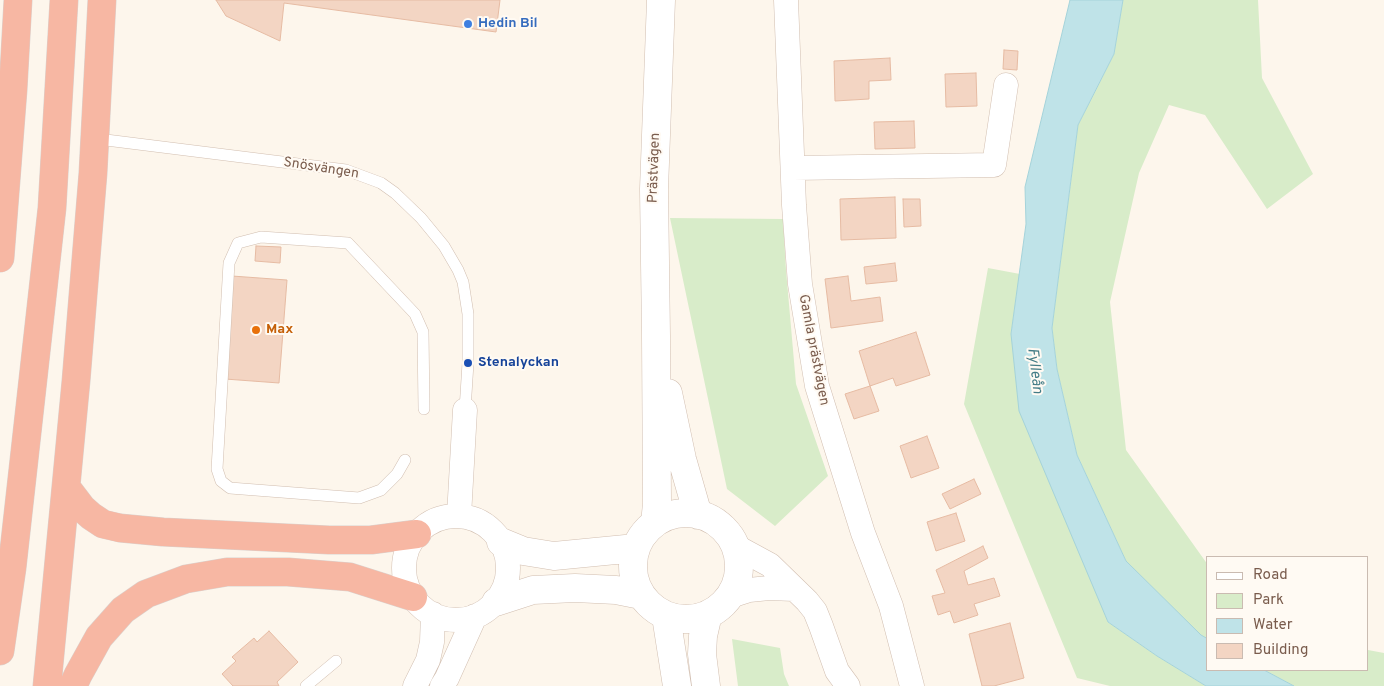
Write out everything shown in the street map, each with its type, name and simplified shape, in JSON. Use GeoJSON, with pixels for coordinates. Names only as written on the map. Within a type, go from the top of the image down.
{"type":"FeatureCollection","features":[{"type":"Feature","properties":{"kind":"highway"},"geometry":{"type":"LineString","coordinates":[[0,258],[18,0]]}},
{"type":"Feature","properties":{"kind":"highway"},"geometry":{"type":"LineString","coordinates":[[0,651],[12,568],[52,208],[64,0]]}},
{"type":"Feature","properties":{"kind":"highway"},"geometry":{"type":"LineString","coordinates":[[47,686],[93,173],[102,0]]}},
{"type":"Feature","properties":{"kind":"highway"},"geometry":{"type":"LineString","coordinates":[[66,487],[82,508],[91,516],[103,524],[120,528],[163,532],[329,540],[371,540],[417,534]]}},
{"type":"Feature","properties":{"kind":"highway"},"geometry":{"type":"LineString","coordinates":[[73,686],[100,637],[123,610],[146,594],[186,579],[227,572],[288,572],[350,577],[423,606]]}},
{"type":"Feature","properties":{"kind":"street","name":"Prästvägen"},"geometry":{"type":"LineString","coordinates":[[655,522],[657,504],[654,189],[662,0]]}},
{"type":"Feature","properties":{"kind":"street","name":"Gamla prästvägen"},"geometry":{"type":"LineString","coordinates":[[786,0],[800,284],[818,386],[863,533],[891,606],[912,686]]}},
{"type":"Feature","properties":{"kind":"street"},"geometry":{"type":"LineString","coordinates":[[793,168],[994,165],[1006,85]]}},
{"type":"Feature","properties":{"kind":"street","name":"Prästvägen"},"geometry":{"type":"LineString","coordinates":[[656,336],[682,459],[698,515]]}},
{"type":"Feature","properties":{"kind":"street","name":"Snösvängen"},"geometry":{"type":"LineString","coordinates":[[460,516],[465,410]]}},
{"type":"Feature","properties":{"kind":"street"},"geometry":{"type":"LineString","coordinates":[[683,513],[698,515],[710,519],[720,526],[734,546],[738,558],[738,572],[735,584],[730,596],[720,607],[708,614],[694,619],[666,616],[652,608],[641,595],[634,580],[632,564],[636,548],[644,534],[655,522],[683,513]]}},
{"type":"Feature","properties":{"kind":"street"},"geometry":{"type":"LineString","coordinates":[[442,686],[485,609],[504,588],[508,573],[507,557],[501,542],[490,529],[476,520],[460,516],[444,518],[429,524],[417,534],[409,546],[405,565],[407,586],[423,606],[446,619],[461,620],[485,609],[533,590],[575,588],[616,590],[641,595]]}},
{"type":"Feature","properties":{"kind":"street"},"geometry":{"type":"LineString","coordinates":[[501,542],[523,551],[554,556],[636,548]]}},
{"type":"Feature","properties":{"kind":"street"},"geometry":{"type":"LineString","coordinates":[[734,546],[770,565],[807,601],[815,611],[837,671],[848,686]]}},
{"type":"Feature","properties":{"kind":"street"},"geometry":{"type":"LineString","coordinates":[[730,596],[749,590],[769,588],[794,589]]}},
{"type":"Feature","properties":{"kind":"street"},"geometry":{"type":"LineString","coordinates":[[415,686],[428,660],[432,642],[423,606]]}},
{"type":"Feature","properties":{"kind":"street"},"geometry":{"type":"LineString","coordinates":[[706,686],[702,654],[703,636],[708,614]]}},
{"type":"Feature","properties":{"kind":"street"},"geometry":{"type":"LineString","coordinates":[[666,616],[677,686]]}},
{"type":"Feature","properties":{"kind":"lane","name":"Snösvängen"},"geometry":{"type":"LineString","coordinates":[[106,140],[346,170],[381,183],[395,193],[421,218],[444,246],[463,282],[468,314],[468,363],[465,410]]}},
{"type":"Feature","properties":{"kind":"lane"},"geometry":{"type":"LineString","coordinates":[[405,460],[397,474],[380,490],[359,498],[230,488],[221,481],[217,470],[229,263],[238,243],[261,237],[348,243],[415,314],[422,332],[424,409]]}},
{"type":"Feature","properties":{"kind":"lane"},"geometry":{"type":"LineString","coordinates":[[306,686],[336,661]]}},
{"type":"Feature","properties":{"kind":"green space"},"geometry":{"type":"Polygon","coordinates":[[[1123,0],[1258,0],[1262,78],[1313,174],[1267,209],[1205,115],[1169,105],[1139,173],[1110,302],[1126,450],[1206,562],[1206,638],[1201,636],[1126,561],[1077,455],[1057,369],[1052,328],[1078,125],[1114,54],[1123,0]]]}},
{"type":"Feature","properties":{"kind":"green space"},"geometry":{"type":"Polygon","coordinates":[[[670,218],[783,219],[796,384],[828,476],[775,526],[727,489],[670,218]]]}},
{"type":"Feature","properties":{"kind":"green space"},"geometry":{"type":"Polygon","coordinates":[[[988,268],[1020,274],[1011,334],[1108,622],[1157,656],[1206,686],[1110,686],[1077,678],[964,404],[988,268]]]}},
{"type":"Feature","properties":{"kind":"green space"},"geometry":{"type":"Polygon","coordinates":[[[732,639],[780,648],[784,674],[789,686],[738,686],[732,639]]]}},
{"type":"Feature","properties":{"kind":"green space"},"geometry":{"type":"Polygon","coordinates":[[[1369,650],[1384,653],[1384,686],[1294,686],[1266,671],[1369,671],[1369,650]]]}},
{"type":"Feature","properties":{"kind":"water","name":"Fylleån"},"geometry":{"type":"Polygon","coordinates":[[[1070,0],[1123,0],[1114,54],[1078,125],[1052,328],[1057,369],[1077,455],[1126,561],[1206,638],[1206,671],[1266,671],[1294,686],[1206,686],[1157,656],[1108,622],[1019,411],[1011,334],[1026,224],[1025,187],[1070,0]]]}},
{"type":"Feature","properties":{"kind":"building","name":"Hedin Bil"},"geometry":{"type":"Polygon","coordinates":[[[216,0],[500,0],[496,32],[284,3],[280,41],[226,16],[216,0]]]}},
{"type":"Feature","properties":{"kind":"building"},"geometry":{"type":"Polygon","coordinates":[[[1004,50],[1018,51],[1017,70],[1003,69],[1004,50]]]}},
{"type":"Feature","properties":{"kind":"building"},"geometry":{"type":"Polygon","coordinates":[[[890,58],[891,80],[869,81],[869,99],[835,101],[834,61],[890,58]]]}},
{"type":"Feature","properties":{"kind":"building"},"geometry":{"type":"Polygon","coordinates":[[[976,73],[977,106],[946,107],[945,74],[976,73]]]}},
{"type":"Feature","properties":{"kind":"building"},"geometry":{"type":"Polygon","coordinates":[[[914,121],[915,148],[875,149],[874,122],[914,121]]]}},
{"type":"Feature","properties":{"kind":"building"},"geometry":{"type":"Polygon","coordinates":[[[895,197],[896,238],[841,240],[840,199],[895,197]]]}},
{"type":"Feature","properties":{"kind":"building"},"geometry":{"type":"Polygon","coordinates":[[[903,199],[920,199],[921,226],[904,227],[903,199]]]}},
{"type":"Feature","properties":{"kind":"building"},"geometry":{"type":"Polygon","coordinates":[[[256,246],[281,247],[280,263],[255,261],[256,246]]]}},
{"type":"Feature","properties":{"kind":"building"},"geometry":{"type":"Polygon","coordinates":[[[895,263],[897,281],[866,284],[864,267],[895,263]]]}},
{"type":"Feature","properties":{"kind":"building","name":"Max"},"geometry":{"type":"Polygon","coordinates":[[[232,276],[287,280],[279,383],[225,379],[232,276]]]}},
{"type":"Feature","properties":{"kind":"building"},"geometry":{"type":"Polygon","coordinates":[[[848,276],[851,301],[880,297],[883,321],[831,328],[825,279],[848,276]]]}},
{"type":"Feature","properties":{"kind":"building"},"geometry":{"type":"Polygon","coordinates":[[[916,332],[930,375],[896,386],[893,378],[870,386],[859,351],[916,332]]]}},
{"type":"Feature","properties":{"kind":"building"},"geometry":{"type":"Polygon","coordinates":[[[870,386],[879,411],[854,419],[845,394],[870,386]]]}},
{"type":"Feature","properties":{"kind":"building"},"geometry":{"type":"Polygon","coordinates":[[[927,436],[939,468],[911,478],[900,446],[927,436]]]}},
{"type":"Feature","properties":{"kind":"building"},"geometry":{"type":"Polygon","coordinates":[[[974,479],[981,494],[950,509],[942,494],[974,479]]]}},
{"type":"Feature","properties":{"kind":"building"},"geometry":{"type":"Polygon","coordinates":[[[956,513],[965,541],[936,551],[927,522],[956,513]]]}},
{"type":"Feature","properties":{"kind":"building"},"geometry":{"type":"Polygon","coordinates":[[[983,546],[988,558],[964,571],[968,585],[994,578],[1000,596],[974,604],[978,615],[954,623],[950,611],[938,615],[932,596],[945,593],[936,570],[983,546]]]}},
{"type":"Feature","properties":{"kind":"building"},"geometry":{"type":"Polygon","coordinates":[[[1010,623],[1024,678],[994,686],[982,686],[969,634],[1010,623]]]}},
{"type":"Feature","properties":{"kind":"building"},"geometry":{"type":"Polygon","coordinates":[[[269,631],[298,662],[277,682],[279,686],[233,686],[222,674],[236,661],[232,657],[254,638],[257,642],[269,631]]]}},
{"type":"Feature","properties":{"kind":"place","name":"Hedin Bil"},"geometry":{"type":"Point","coordinates":[468,24]}},
{"type":"Feature","properties":{"kind":"place","name":"Max"},"geometry":{"type":"Point","coordinates":[256,330]}},
{"type":"Feature","properties":{"kind":"place","name":"Stenalyckan"},"geometry":{"type":"Point","coordinates":[468,363]}}]}
